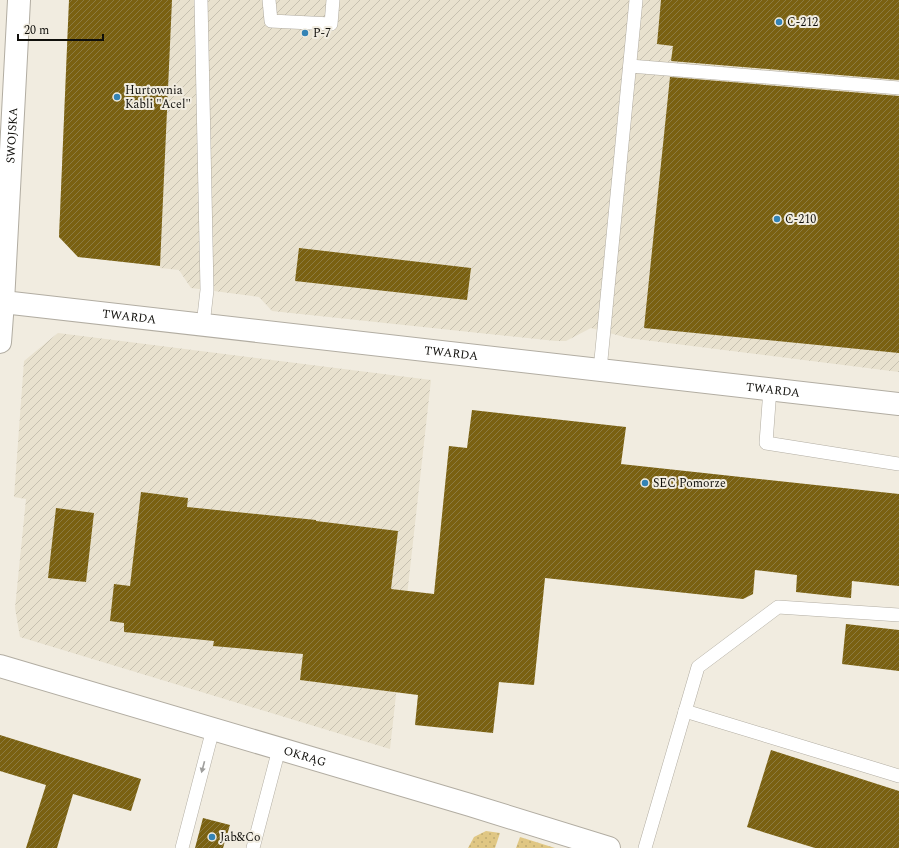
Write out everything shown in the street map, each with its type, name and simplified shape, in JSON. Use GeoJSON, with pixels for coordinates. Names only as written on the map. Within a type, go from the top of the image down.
{"type":"FeatureCollection","features":[{"type":"Feature","properties":{"kind":"street","name":"SWOJSKA"},"geometry":{"type":"LineString","coordinates":[[0,342],[4,302],[20,0]]}},
{"type":"Feature","properties":{"kind":"street","name":"TWARDA"},"geometry":{"type":"LineString","coordinates":[[4,302],[899,404]]}},
{"type":"Feature","properties":{"kind":"street","name":"OKRĄG"},"geometry":{"type":"LineString","coordinates":[[0,666],[470,805],[609,848]]}},
{"type":"Feature","properties":{"kind":"lane"},"geometry":{"type":"LineString","coordinates":[[202,0],[207,290],[203,325]]}},
{"type":"Feature","properties":{"kind":"lane"},"geometry":{"type":"LineString","coordinates":[[269,0],[271,21],[331,24],[333,0]]}},
{"type":"Feature","properties":{"kind":"lane"},"geometry":{"type":"LineString","coordinates":[[600,370],[636,0]]}},
{"type":"Feature","properties":{"kind":"lane"},"geometry":{"type":"LineString","coordinates":[[630,66],[899,88]]}},
{"type":"Feature","properties":{"kind":"lane"},"geometry":{"type":"LineString","coordinates":[[770,389],[766,443],[899,464]]}},
{"type":"Feature","properties":{"kind":"lane"},"geometry":{"type":"LineString","coordinates":[[645,848],[698,667],[778,607],[899,615]]}},
{"type":"Feature","properties":{"kind":"lane"},"geometry":{"type":"LineString","coordinates":[[685,711],[899,776]]}},
{"type":"Feature","properties":{"kind":"lane"},"geometry":{"type":"LineString","coordinates":[[182,848],[213,729]]}},
{"type":"Feature","properties":{"kind":"lane"},"geometry":{"type":"LineString","coordinates":[[253,848],[279,749]]}},
{"type":"Feature","properties":{"kind":"shaded area"},"geometry":{"type":"Polygon","coordinates":[[[69,0],[899,0],[899,372],[628,338],[591,328],[566,341],[556,341],[272,311],[259,297],[191,288],[179,270],[160,268],[160,266],[78,257],[59,237],[69,0]]]}},
{"type":"Feature","properties":{"kind":"shaded area"},"geometry":{"type":"Polygon","coordinates":[[[58,333],[431,380],[390,749],[20,637],[15,608],[26,499],[14,497],[24,361],[58,333]]]}},
{"type":"Feature","properties":{"kind":"shaded area"},"geometry":{"type":"Polygon","coordinates":[[[486,831],[500,833],[495,848],[468,848],[474,837],[486,831]]]}},
{"type":"Feature","properties":{"kind":"shaded area"},"geometry":{"type":"Polygon","coordinates":[[[520,837],[555,848],[516,848],[520,837]]]}},
{"type":"Feature","properties":{"kind":"building"},"geometry":{"type":"Polygon","coordinates":[[[69,0],[172,0],[160,266],[78,257],[59,237],[69,0]]]}},
{"type":"Feature","properties":{"kind":"building","name":"C-212"},"geometry":{"type":"Polygon","coordinates":[[[661,0],[899,0],[899,80],[671,61],[673,46],[657,44],[661,0]]]}},
{"type":"Feature","properties":{"kind":"building","name":"C-210"},"geometry":{"type":"Polygon","coordinates":[[[670,77],[899,96],[899,353],[644,328],[670,77]]]}},
{"type":"Feature","properties":{"kind":"building"},"geometry":{"type":"Polygon","coordinates":[[[299,248],[471,268],[467,300],[295,281],[299,248]]]}},
{"type":"Feature","properties":{"kind":"building"},"geometry":{"type":"Polygon","coordinates":[[[472,410],[626,427],[621,464],[899,494],[899,586],[852,581],[851,598],[796,592],[797,575],[755,570],[753,594],[743,599],[545,578],[534,685],[499,682],[493,733],[415,725],[418,695],[300,680],[303,654],[213,646],[214,641],[124,632],[124,623],[110,621],[114,584],[130,586],[141,492],[188,498],[187,507],[316,520],[398,531],[391,589],[434,594],[449,446],[467,448],[472,410]]]}},
{"type":"Feature","properties":{"kind":"building"},"geometry":{"type":"Polygon","coordinates":[[[56,508],[94,513],[86,582],[48,578],[56,508]]]}},
{"type":"Feature","properties":{"kind":"building"},"geometry":{"type":"Polygon","coordinates":[[[846,624],[899,630],[899,671],[842,664],[846,624]]]}},
{"type":"Feature","properties":{"kind":"building"},"geometry":{"type":"Polygon","coordinates":[[[0,735],[141,779],[131,811],[73,794],[57,848],[26,848],[46,785],[0,771],[0,735]]]}},
{"type":"Feature","properties":{"kind":"building"},"geometry":{"type":"Polygon","coordinates":[[[771,750],[899,791],[899,848],[815,848],[747,827],[771,750]]]}},
{"type":"Feature","properties":{"kind":"building","name":"Jab&Co"},"geometry":{"type":"Polygon","coordinates":[[[203,818],[230,825],[223,848],[195,848],[203,818]]]}},
{"type":"Feature","properties":{"kind":"place","name":"C-212"},"geometry":{"type":"Point","coordinates":[779,22]}},
{"type":"Feature","properties":{"kind":"place","name":"P-7"},"geometry":{"type":"Point","coordinates":[305,33]}},
{"type":"Feature","properties":{"kind":"place","name":"Hurtownia Kabli \"Acel\""},"geometry":{"type":"Point","coordinates":[117,97]}},
{"type":"Feature","properties":{"kind":"place","name":"C-210"},"geometry":{"type":"Point","coordinates":[777,219]}},
{"type":"Feature","properties":{"kind":"place","name":"SEC Pomorze"},"geometry":{"type":"Point","coordinates":[645,483]}},
{"type":"Feature","properties":{"kind":"place","name":"Jab&Co"},"geometry":{"type":"Point","coordinates":[212,837]}}]}
